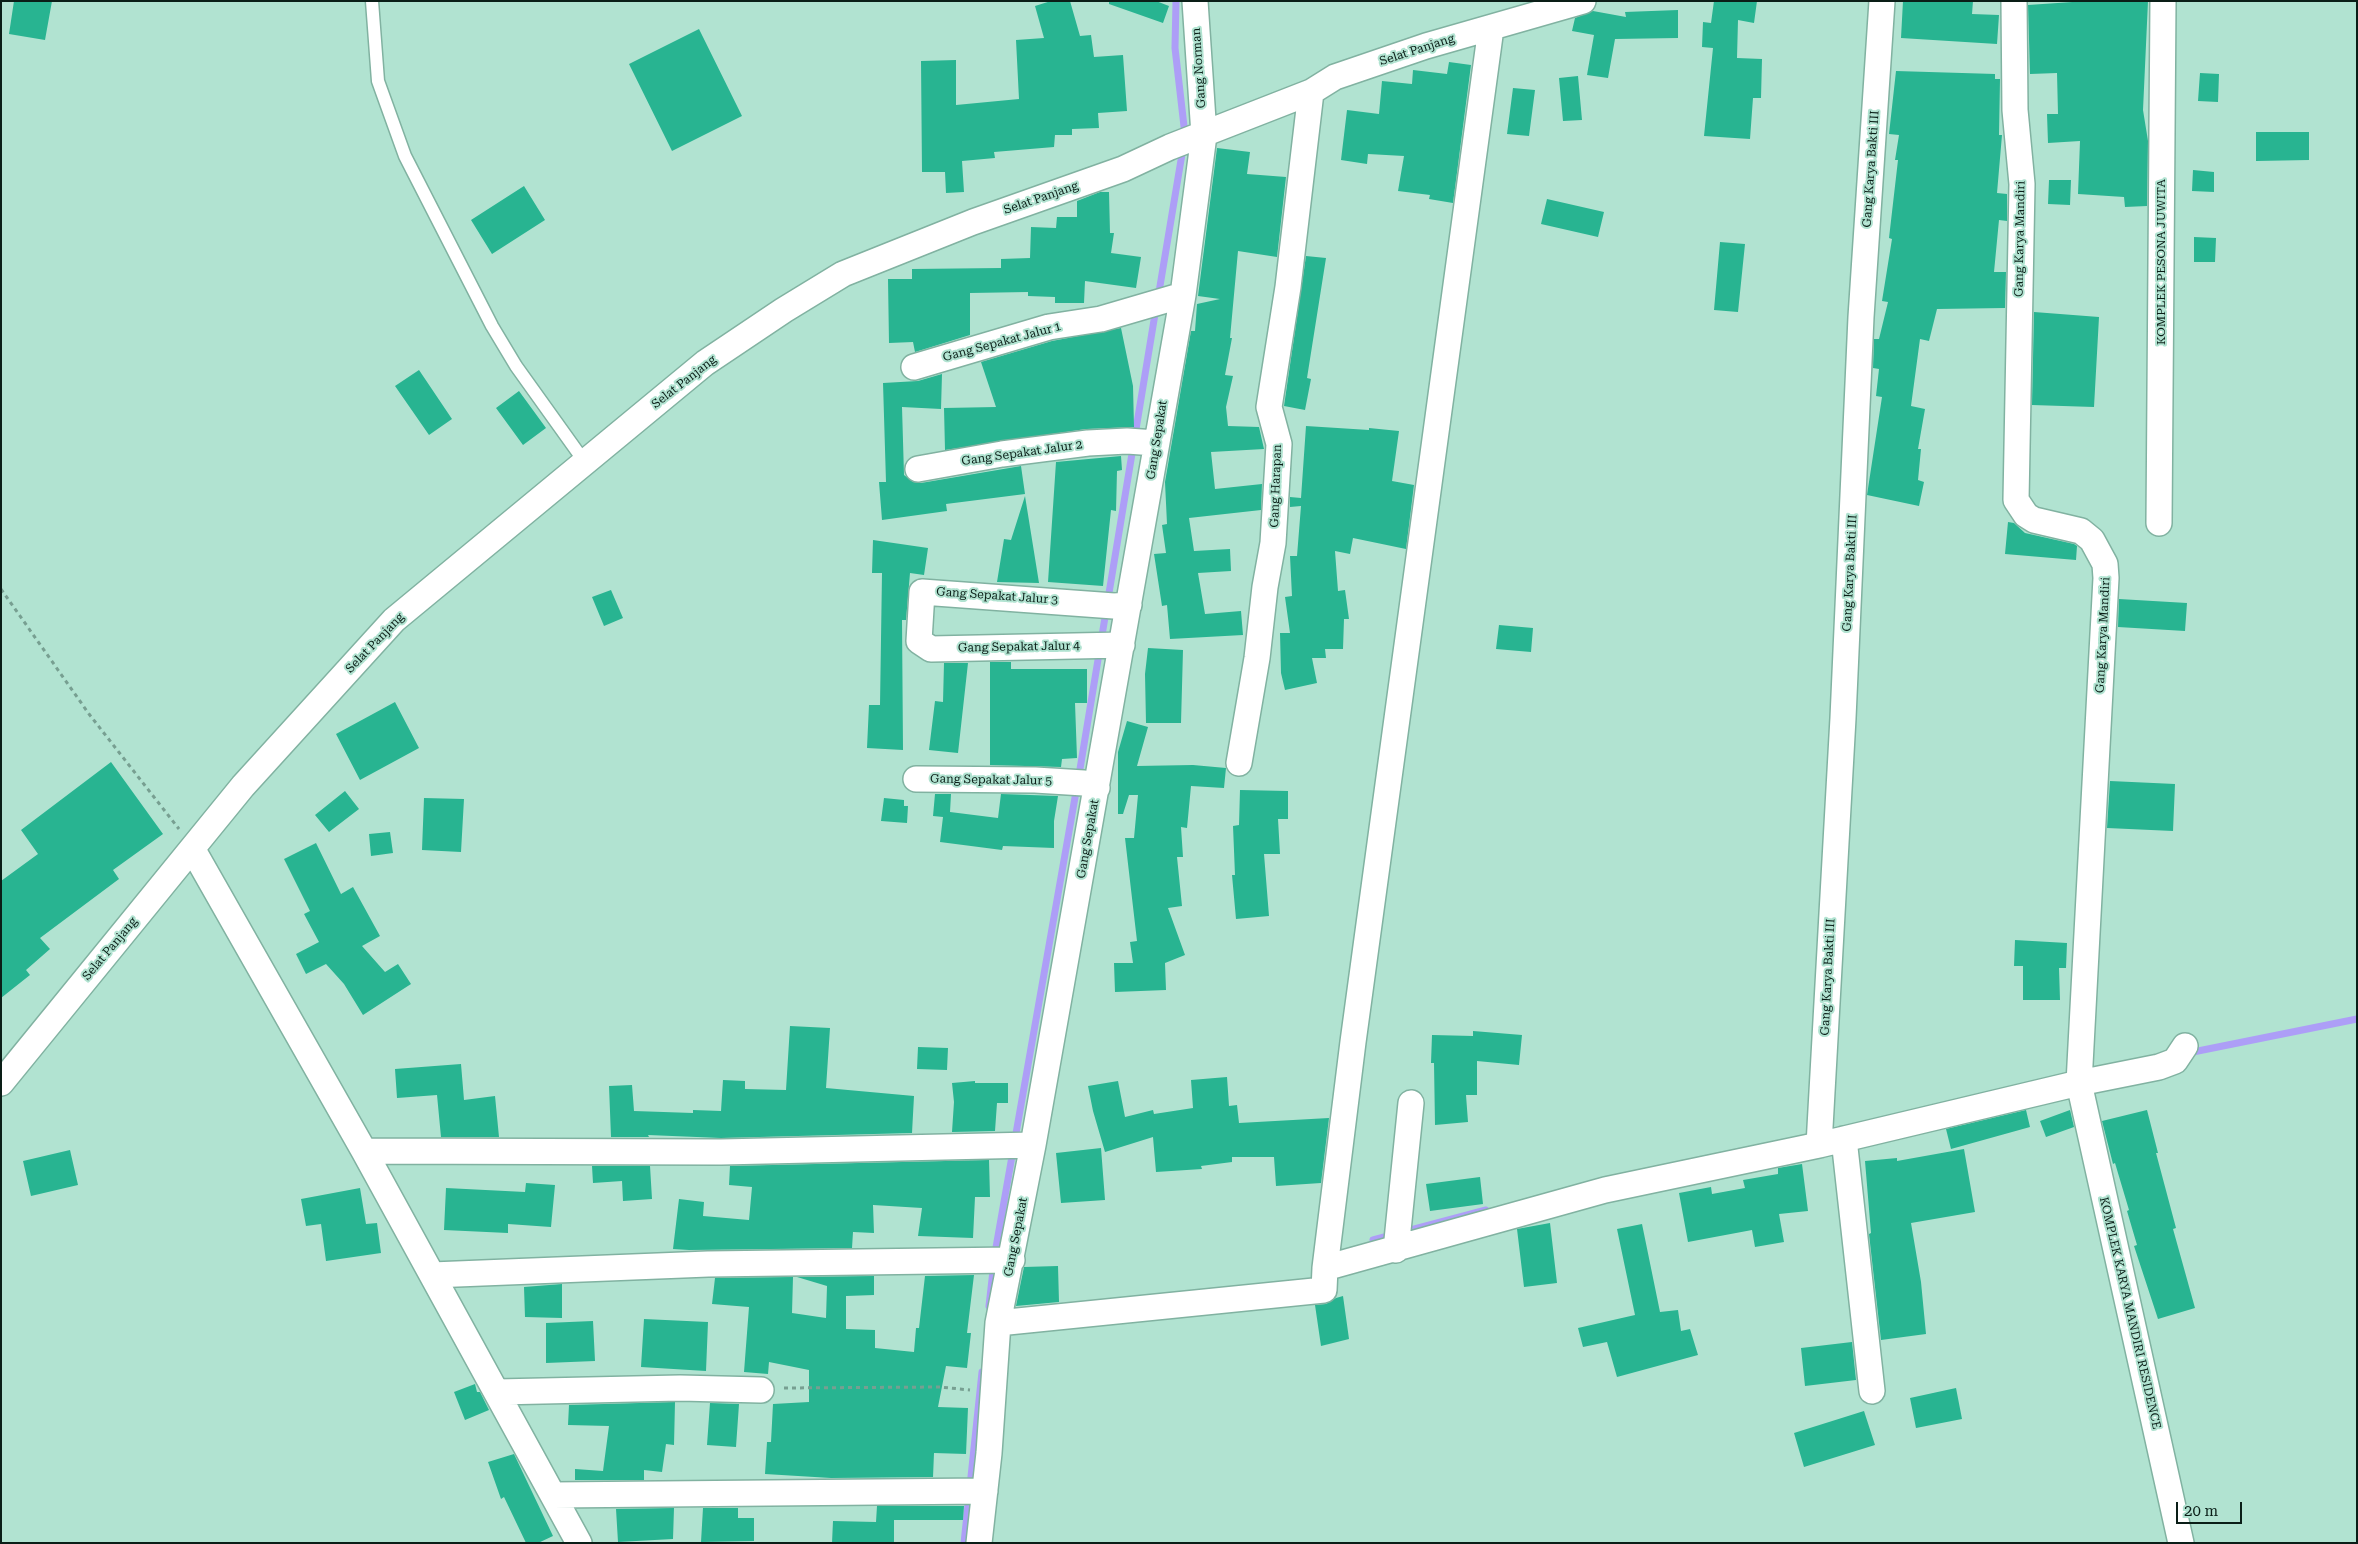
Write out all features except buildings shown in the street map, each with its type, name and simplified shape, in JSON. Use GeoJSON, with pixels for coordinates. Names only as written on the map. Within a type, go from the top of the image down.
{"type":"FeatureCollection","features":[{"type":"Feature","properties":{"kind":"street","name":"Gang Norman"},"geometry":{"type":"LineString","coordinates":[[1195,1],[1200,135]]}},
{"type":"Feature","properties":{"kind":"street","name":"Selat Panjang"},"geometry":{"type":"LineString","coordinates":[[1,1083],[193,850],[242,786],[394,620],[584,461],[705,363],[784,310],[843,274],[973,222],[1123,169],[1170,147],[1311,92],[1335,77],[1490,28],[1527,9],[1583,1]]}},
{"type":"Feature","properties":{"kind":"street","name":"Gang Karya Bakti III"},"geometry":{"type":"LineString","coordinates":[[1819,1135],[1843,718],[1861,317],[1882,1]]}},
{"type":"Feature","properties":{"kind":"street","name":"Gang Karya Mandiri"},"geometry":{"type":"LineString","coordinates":[[2014,1],[2015,110],[2022,184],[2016,500],[2026,514],[2034,520],[2081,531],[2092,540],[2105,564],[2106,578],[2079,1083]]}},
{"type":"Feature","properties":{"kind":"street","name":"KOMPLEK PESONA JUWITA"},"geometry":{"type":"LineString","coordinates":[[2159,523],[2163,1]]}},
{"type":"Feature","properties":{"kind":"street"},"geometry":{"type":"LineString","coordinates":[[998,1322],[1324,1290],[1325,1268],[1353,1042],[1490,28]]}},
{"type":"Feature","properties":{"kind":"street","name":"Gang Harapan"},"geometry":{"type":"LineString","coordinates":[[1239,763],[1257,658],[1265,587],[1274,542],[1279,444],[1269,407],[1288,287],[1311,92]]}},
{"type":"Feature","properties":{"kind":"street","name":"Gang Sepakat"},"geometry":{"type":"LineString","coordinates":[[979,1543],[975,1491],[998,1322],[1001,1259],[1028,1146],[1082,785],[1107,646],[1112,604],[1166,300],[1200,135]]}},
{"type":"Feature","properties":{"kind":"street","name":"Gang Sepakat Jalur 1"},"geometry":{"type":"LineString","coordinates":[[914,367],[1049,327],[1101,319],[1166,300]]}},
{"type":"Feature","properties":{"kind":"street","name":"Gang Sepakat Jalur 2"},"geometry":{"type":"LineString","coordinates":[[918,469],[1002,454],[1142,442]]}},
{"type":"Feature","properties":{"kind":"street","name":"Gang Sepakat Jalur 3"},"geometry":{"type":"LineString","coordinates":[[919,641],[922,592],[1112,604]]}},
{"type":"Feature","properties":{"kind":"street","name":"Gang Sepakat Jalur 4"},"geometry":{"type":"LineString","coordinates":[[919,641],[931,649],[1107,646]]}},
{"type":"Feature","properties":{"kind":"street","name":"Gang Sepakat Jalur 5"},"geometry":{"type":"LineString","coordinates":[[916,779],[1005,779],[1082,785]]}},
{"type":"Feature","properties":{"kind":"street"},"geometry":{"type":"LineString","coordinates":[[193,850],[364,1151],[579,1543]]}},
{"type":"Feature","properties":{"kind":"street"},"geometry":{"type":"LineString","coordinates":[[1325,1268],[1398,1238],[1409,1243],[1819,1135],[1844,1139],[2079,1083],[2168,1064],[2175,1061],[2185,1046]]}},
{"type":"Feature","properties":{"kind":"street","name":"KOMPLEK KARYA MANDIRI RESIDENCE"},"geometry":{"type":"LineString","coordinates":[[2079,1083],[2181,1543]]}},
{"type":"Feature","properties":{"kind":"street"},"geometry":{"type":"LineString","coordinates":[[1398,1238],[1411,1103]]}},
{"type":"Feature","properties":{"kind":"street"},"geometry":{"type":"LineString","coordinates":[[1844,1139],[1872,1391]]}},
{"type":"Feature","properties":{"kind":"street"},"geometry":{"type":"LineString","coordinates":[[364,1151],[721,1152],[1028,1146]]}},
{"type":"Feature","properties":{"kind":"street"},"geometry":{"type":"LineString","coordinates":[[432,1275],[708,1264],[1001,1259]]}},
{"type":"Feature","properties":{"kind":"street"},"geometry":{"type":"LineString","coordinates":[[497,1392],[680,1388],[761,1390]]}},
{"type":"Feature","properties":{"kind":"street"},"geometry":{"type":"LineString","coordinates":[[553,1495],[975,1491]]}},
{"type":"Feature","properties":{"kind":"lane"},"geometry":{"type":"LineString","coordinates":[[372,1],[378,82],[405,156],[492,326],[516,366],[584,461]]}},
{"type":"Feature","properties":{"kind":"path"},"geometry":{"type":"LineString","coordinates":[[1,588],[88,714],[167,812],[193,850]]}},
{"type":"Feature","properties":{"kind":"path"},"geometry":{"type":"LineString","coordinates":[[761,1390],[802,1387],[940,1387],[979,1391]]}},
{"type":"Feature","properties":{"kind":"waterway"},"geometry":{"type":"LineString","coordinates":[[1176,1],[1175,48],[1185,135]]}},
{"type":"Feature","properties":{"kind":"waterway"},"geometry":{"type":"LineString","coordinates":[[1158,298],[1183,148]]}},
{"type":"Feature","properties":{"kind":"waterway"},"geometry":{"type":"LineString","coordinates":[[989,1306],[995,1253],[1080,769],[1156,308]]}},
{"type":"Feature","properties":{"kind":"waterway"},"geometry":{"type":"LineString","coordinates":[[2188,1053],[2357,1019]]}},
{"type":"Feature","properties":{"kind":"waterway"},"geometry":{"type":"LineString","coordinates":[[1373,1240],[1486,1210]]}},
{"type":"Feature","properties":{"kind":"waterway"},"geometry":{"type":"LineString","coordinates":[[964,1543],[982,1372]]}}]}
